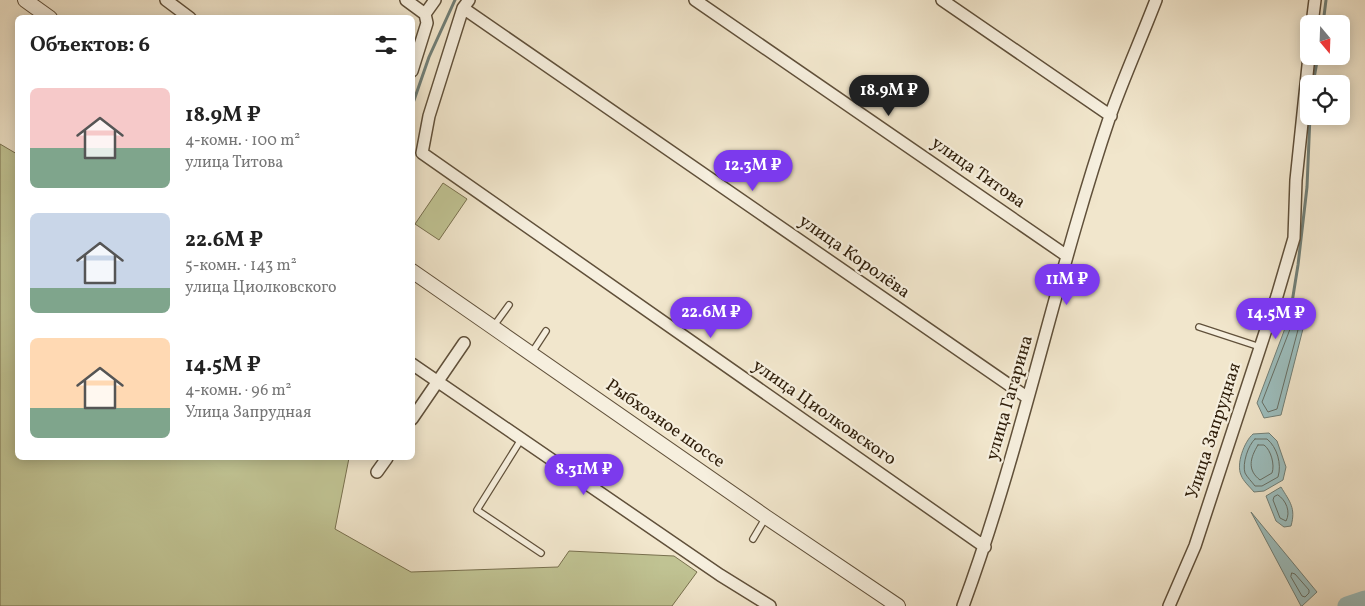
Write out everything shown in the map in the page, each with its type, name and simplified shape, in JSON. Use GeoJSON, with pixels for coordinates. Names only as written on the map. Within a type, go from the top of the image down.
{"type":"FeatureCollection","features":[{"type":"Feature","properties":{"kind":"street"},"geometry":{"type":"LineString","coordinates":[[25,0],[46,15]]}},
{"type":"Feature","properties":{"kind":"street"},"geometry":{"type":"LineString","coordinates":[[166,0],[186,15]]}},
{"type":"Feature","properties":{"kind":"street"},"geometry":{"type":"LineString","coordinates":[[406,0],[425,14],[427,23],[415,61]]}},
{"type":"Feature","properties":{"kind":"street"},"geometry":{"type":"LineString","coordinates":[[425,14],[435,0]]}},
{"type":"Feature","properties":{"kind":"street","name":"улица Титова"},"geometry":{"type":"LineString","coordinates":[[695,0],[1067,256]]}},
{"type":"Feature","properties":{"kind":"street"},"geometry":{"type":"LineString","coordinates":[[942,0],[1111,116]]}},
{"type":"Feature","properties":{"kind":"street","name":"улица Гагарина"},"geometry":{"type":"LineString","coordinates":[[964,606],[985,547],[1067,256],[1111,116],[1156,0]]}},
{"type":"Feature","properties":{"kind":"street"},"geometry":{"type":"LineString","coordinates":[[1313,15],[1315,0]]}},
{"type":"Feature","properties":{"kind":"street","name":"улица Циолковского"},"geometry":{"type":"LineString","coordinates":[[466,4],[429,116],[422,153],[985,547]]}},
{"type":"Feature","properties":{"kind":"street","name":"улица Королёва"},"geometry":{"type":"LineString","coordinates":[[466,4],[1028,398]]}},
{"type":"Feature","properties":{"kind":"street","name":"Улица Запрудная"},"geometry":{"type":"LineString","coordinates":[[1169,606],[1195,546],[1294,238],[1296,180],[1308,65]]}},
{"type":"Feature","properties":{"kind":"street","name":"Рыбхозное шоссе"},"geometry":{"type":"LineString","coordinates":[[415,273],[766,517],[898,606]]}},
{"type":"Feature","properties":{"kind":"street"},"geometry":{"type":"LineString","coordinates":[[415,415],[464,344]]}},
{"type":"Feature","properties":{"kind":"street"},"geometry":{"type":"LineString","coordinates":[[415,366],[720,575],[770,606]]}},
{"type":"Feature","properties":{"kind":"street"},"geometry":{"type":"LineString","coordinates":[[377,472],[386,460]]}},
{"type":"Feature","properties":{"kind":"lane"},"geometry":{"type":"LineString","coordinates":[[493,327],[509,305]]}},
{"type":"Feature","properties":{"kind":"lane"},"geometry":{"type":"LineString","coordinates":[[1199,327],[1260,347]]}},
{"type":"Feature","properties":{"kind":"lane"},"geometry":{"type":"LineString","coordinates":[[531,354],[546,331]]}},
{"type":"Feature","properties":{"kind":"lane"},"geometry":{"type":"LineString","coordinates":[[522,438],[477,510],[541,553]]}},
{"type":"Feature","properties":{"kind":"lane"},"geometry":{"type":"LineString","coordinates":[[752,539],[766,517]]}},
{"type":"Feature","properties":{"kind":"green space"},"geometry":{"type":"Polygon","coordinates":[[[0,144],[15,153],[15,460],[349,460],[335,529],[411,572],[558,567],[569,551],[674,556],[697,572],[672,606],[0,606],[0,144]]]}},
{"type":"Feature","properties":{"kind":"green space"},"geometry":{"type":"Polygon","coordinates":[[[443,183],[467,199],[439,240],[415,224],[443,183]]]}},
{"type":"Feature","properties":{"kind":"water"},"geometry":{"type":"Polygon","coordinates":[[[1290,315],[1305,321],[1281,415],[1264,418],[1257,403],[1290,315]]]}},
{"type":"Feature","properties":{"kind":"water"},"geometry":{"type":"Polygon","coordinates":[[[1269,433],[1277,441],[1286,467],[1283,480],[1264,491],[1254,492],[1241,475],[1240,459],[1247,442],[1253,434],[1269,433]]]}},
{"type":"Feature","properties":{"kind":"water"},"geometry":{"type":"Polygon","coordinates":[[[1281,487],[1292,510],[1291,526],[1284,527],[1276,521],[1266,496],[1281,487]]]}},
{"type":"Feature","properties":{"kind":"water"},"geometry":{"type":"Polygon","coordinates":[[[1251,512],[1317,592],[1302,606],[1301,606],[1251,512]]]}},
{"type":"Feature","properties":{"kind":"waterway"},"geometry":{"type":"LineString","coordinates":[[415,97],[429,57],[455,0]]}},
{"type":"Feature","properties":{"kind":"waterway"},"geometry":{"type":"LineString","coordinates":[[1324,15],[1326,0]]}},
{"type":"Feature","properties":{"kind":"waterway"},"geometry":{"type":"LineString","coordinates":[[1315,75],[1316,65]]}},
{"type":"Feature","properties":{"kind":"waterway"},"geometry":{"type":"LineString","coordinates":[[1290,315],[1307,187],[1310,125]]}},
{"type":"Feature","properties":{"kind":"waterway"},"geometry":{"type":"LineString","coordinates":[[1347,606],[1365,600]]}}]}
